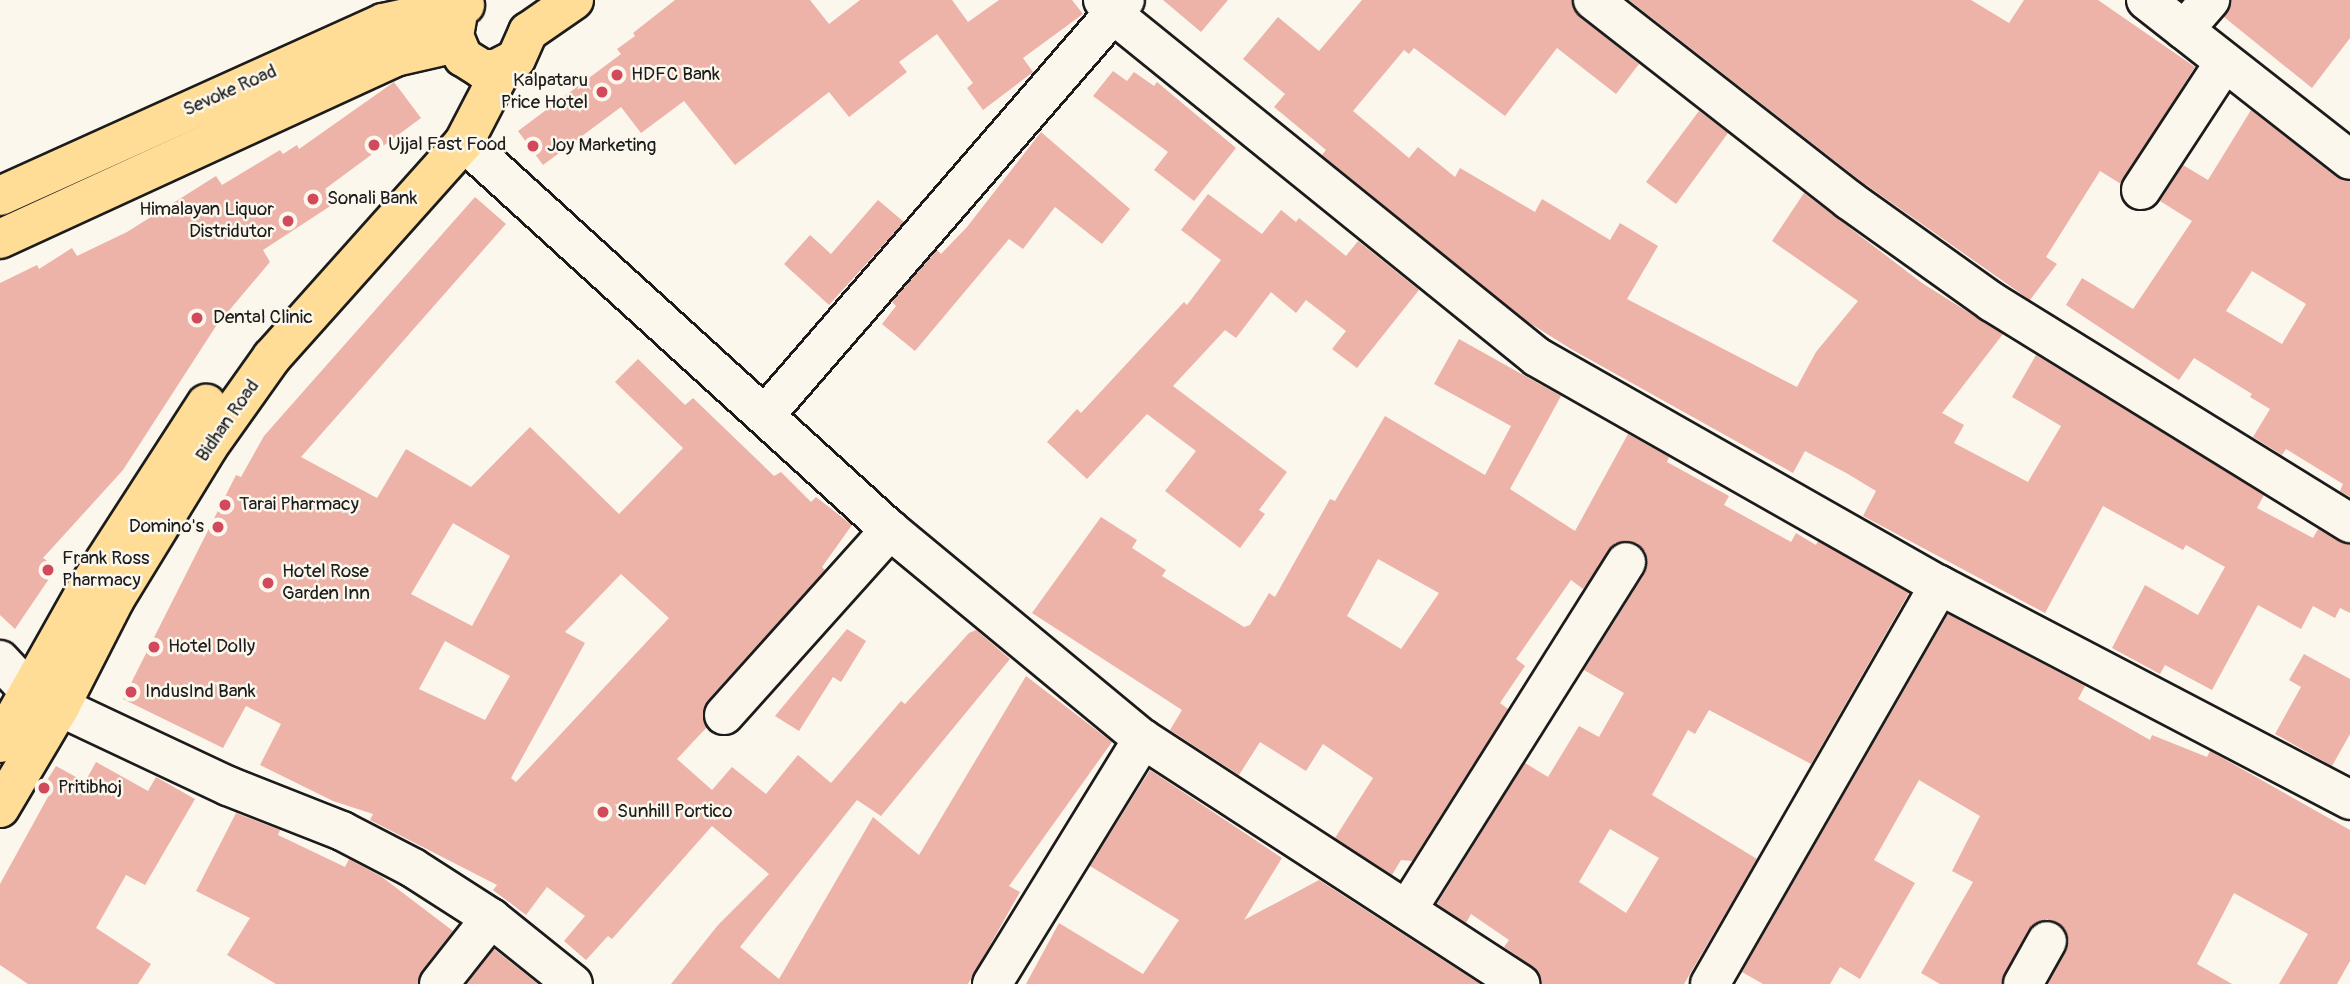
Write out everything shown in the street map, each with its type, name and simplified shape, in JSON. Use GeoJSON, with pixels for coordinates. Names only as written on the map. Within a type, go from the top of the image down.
{"type":"FeatureCollection","features":[{"type":"Feature","properties":{"kind":"main road"},"geometry":{"type":"LineString","coordinates":[[470,3],[454,27],[478,59],[521,54],[528,32],[574,0]]}},
{"type":"Feature","properties":{"kind":"main road","name":"Sevoke Road"},"geometry":{"type":"LineString","coordinates":[[0,196],[383,23],[470,3]]}},
{"type":"Feature","properties":{"kind":"main road","name":"Sevoke Road"},"geometry":{"type":"LineString","coordinates":[[0,239],[395,57],[478,59]]}},
{"type":"Feature","properties":{"kind":"main road","name":"Bidhan Road"},"geometry":{"type":"LineString","coordinates":[[0,808],[44,699],[178,444],[243,354],[456,132],[478,59]]}},
{"type":"Feature","properties":{"kind":"main road","name":"Bidhan Road"},"geometry":{"type":"LineString","coordinates":[[0,743],[44,699]]}},
{"type":"Feature","properties":{"kind":"street"},"geometry":{"type":"LineString","coordinates":[[1593,0],[1817,176],[1992,302],[2350,523]]}},
{"type":"Feature","properties":{"kind":"street"},"geometry":{"type":"LineString","coordinates":[[2146,0],[2350,160]]}},
{"type":"Feature","properties":{"kind":"street"},"geometry":{"type":"LineString","coordinates":[[2184,30],[2210,0]]}},
{"type":"Feature","properties":{"kind":"street"},"geometry":{"type":"LineString","coordinates":[[765,415],[1114,5],[1537,357],[1939,585],[2350,800]]}},
{"type":"Feature","properties":{"kind":"street"},"geometry":{"type":"LineString","coordinates":[[2141,190],[2224,63]]}},
{"type":"Feature","properties":{"kind":"street"},"geometry":{"type":"LineString","coordinates":[[456,132],[890,530],[1143,739],[1520,984]]}},
{"type":"Feature","properties":{"kind":"street"},"geometry":{"type":"LineString","coordinates":[[724,715],[890,530]]}},
{"type":"Feature","properties":{"kind":"street"},"geometry":{"type":"LineString","coordinates":[[1407,910],[1626,562]]}},
{"type":"Feature","properties":{"kind":"street"},"geometry":{"type":"LineString","coordinates":[[1710,984],[1939,585]]}},
{"type":"Feature","properties":{"kind":"street"},"geometry":{"type":"LineString","coordinates":[[0,660],[44,699],[228,786],[342,831],[413,868],[491,918],[573,984]]}},
{"type":"Feature","properties":{"kind":"street"},"geometry":{"type":"LineString","coordinates":[[993,983],[1143,739]]}},
{"type":"Feature","properties":{"kind":"street"},"geometry":{"type":"LineString","coordinates":[[439,984],[491,918]]}},
{"type":"Feature","properties":{"kind":"street"},"geometry":{"type":"LineString","coordinates":[[2023,984],[2047,942]]}},
{"type":"Feature","properties":{"kind":"building"},"geometry":{"type":"Polygon","coordinates":[[[675,0],[810,0],[829,24],[860,0],[952,0],[968,22],[999,0],[1072,0],[1083,14],[1023,58],[1033,72],[983,110],[967,88],[973,83],[937,34],[899,62],[907,72],[849,117],[829,92],[735,165],[684,101],[641,133],[621,107],[543,165],[518,131],[621,54],[617,49],[635,36],[633,33],[675,0]]]}},
{"type":"Feature","properties":{"kind":"building"},"geometry":{"type":"Polygon","coordinates":[[[1163,0],[1228,0],[1201,32],[1163,0]]]}},
{"type":"Feature","properties":{"kind":"building"},"geometry":{"type":"Polygon","coordinates":[[[1362,0],[1572,0],[1580,17],[1639,64],[1616,94],[1557,48],[1505,116],[1414,48],[1409,54],[1404,50],[1353,111],[1409,158],[1418,147],[1455,177],[1460,168],[1535,212],[1542,199],[1610,240],[1620,223],[1658,246],[1627,299],[1797,387],[1816,352],[1858,301],[1772,241],[1804,193],[1922,283],[2003,334],[1942,413],[1964,425],[1954,443],[2028,482],[2061,426],[2012,397],[2036,355],[2264,495],[2257,508],[2313,538],[2318,529],[2350,545],[2350,613],[2340,608],[2335,618],[2313,606],[2301,629],[2258,605],[2212,690],[2165,665],[2160,674],[2112,648],[2145,585],[2198,615],[2225,567],[2186,545],[2183,550],[2103,506],[2045,613],[1863,516],[1876,491],[1848,474],[1805,451],[1793,473],[1571,349],[1528,322],[1322,155],[1326,150],[1274,107],[1285,94],[1243,59],[1278,17],[1319,51],[1362,0]]]}},
{"type":"Feature","properties":{"kind":"building"},"geometry":{"type":"Polygon","coordinates":[[[1629,0],[1971,0],[2009,23],[2024,0],[2098,0],[2195,67],[2121,184],[2100,171],[2046,257],[2057,264],[2030,300],[1862,182],[1629,0]]]}},
{"type":"Feature","properties":{"kind":"building"},"geometry":{"type":"Polygon","coordinates":[[[2231,0],[2350,0],[2350,38],[2312,88],[2224,17],[2231,0]]]}},
{"type":"Feature","properties":{"kind":"building"},"geometry":{"type":"Polygon","coordinates":[[[1113,71],[1127,81],[1134,72],[1154,86],[1157,82],[1236,148],[1194,201],[1154,170],[1168,152],[1093,96],[1113,71]]]}},
{"type":"Feature","properties":{"kind":"building"},"geometry":{"type":"Polygon","coordinates":[[[394,82],[421,118],[325,189],[335,203],[263,250],[270,262],[216,326],[123,470],[43,558],[57,567],[15,629],[0,615],[0,283],[37,265],[39,269],[72,248],[77,256],[127,232],[216,176],[222,185],[280,150],[283,154],[297,145],[299,149],[394,82]]]}},
{"type":"Feature","properties":{"kind":"building"},"geometry":{"type":"Polygon","coordinates":[[[2251,110],[2336,177],[2350,181],[2350,497],[2340,491],[2343,484],[2286,449],[2282,455],[2253,437],[2270,409],[2250,397],[2252,394],[2194,358],[2179,380],[2066,305],[2082,278],[2133,309],[2192,221],[2160,201],[2183,165],[2208,180],[2251,110]],[[2252,271],[2226,311],[2282,344],[2306,304],[2252,271]]]}},
{"type":"Feature","properties":{"kind":"building"},"geometry":{"type":"Polygon","coordinates":[[[1699,111],[1728,133],[1676,204],[1646,182],[1699,111]]]}},
{"type":"Feature","properties":{"kind":"building"},"geometry":{"type":"Polygon","coordinates":[[[1041,132],[1130,209],[1102,244],[1055,207],[1023,249],[1009,239],[915,351],[882,324],[896,306],[892,302],[937,250],[941,254],[967,227],[1041,132]]]}},
{"type":"Feature","properties":{"kind":"building"},"geometry":{"type":"Polygon","coordinates":[[[1208,194],[1262,234],[1281,210],[1296,222],[1299,218],[1346,256],[1358,241],[1419,290],[1357,368],[1332,349],[1346,331],[1306,300],[1296,313],[1271,292],[1236,338],[1225,330],[1173,386],[1287,472],[1259,510],[1265,514],[1240,548],[1165,491],[1196,451],[1147,414],[1087,479],[1047,442],[1077,409],[1081,413],[1184,302],[1187,305],[1221,260],[1181,230],[1208,194]]]}},
{"type":"Feature","properties":{"kind":"building"},"geometry":{"type":"Polygon","coordinates":[[[475,197],[506,224],[301,457],[377,498],[406,449],[471,487],[530,427],[619,514],[683,448],[615,382],[638,359],[685,405],[693,398],[774,476],[781,472],[811,502],[816,497],[852,525],[822,567],[825,570],[707,701],[703,711],[707,727],[677,759],[712,790],[732,767],[766,794],[798,755],[831,783],[901,701],[905,704],[969,633],[976,630],[1010,659],[881,816],[857,800],[740,947],[779,979],[873,817],[919,855],[1026,676],[1112,742],[1009,886],[1020,892],[968,984],[671,984],[718,925],[769,874],[712,826],[612,939],[608,936],[586,960],[564,941],[585,916],[547,887],[526,915],[493,890],[497,885],[370,820],[373,814],[333,801],[260,765],[281,724],[246,706],[223,748],[123,699],[236,475],[241,477],[264,436],[475,197]],[[453,523],[411,594],[472,626],[510,556],[453,523]],[[621,574],[565,632],[585,643],[511,778],[516,782],[669,618],[621,574]],[[445,641],[419,689],[485,720],[510,676],[445,641]]]}},
{"type":"Feature","properties":{"kind":"building"},"geometry":{"type":"Polygon","coordinates":[[[878,200],[904,222],[829,305],[784,264],[810,235],[831,254],[878,200]]]}},
{"type":"Feature","properties":{"kind":"building"},"geometry":{"type":"Polygon","coordinates":[[[1459,339],[1561,396],[1510,489],[1575,531],[1628,434],[1669,457],[1667,462],[1729,496],[1724,505],[1791,542],[1796,533],[1816,545],[1818,541],[1909,593],[1811,764],[1709,710],[1695,734],[1688,730],[1652,795],[1757,859],[1684,984],[1542,984],[1532,966],[1504,947],[1509,940],[1471,914],[1466,923],[1437,904],[1525,763],[1548,777],[1579,726],[1599,737],[1624,693],[1584,670],[1645,573],[1646,552],[1637,543],[1615,543],[1583,589],[1571,580],[1516,659],[1525,666],[1500,703],[1508,709],[1412,861],[1401,860],[1392,875],[1335,838],[1373,778],[1323,744],[1306,771],[1260,742],[1239,775],[1170,730],[1182,710],[1032,613],[1101,517],[1137,540],[1132,548],[1166,570],[1162,576],[1244,627],[1250,625],[1269,593],[1275,597],[1330,499],[1335,501],[1385,416],[1485,475],[1511,426],[1434,384],[1459,339]],[[1378,559],[1347,616],[1401,649],[1439,593],[1378,559]],[[1610,829],[1579,882],[1626,913],[1659,858],[1610,829]]]}},
{"type":"Feature","properties":{"kind":"building"},"geometry":{"type":"Polygon","coordinates":[[[1948,614],[2085,686],[2078,699],[2150,740],[2152,735],[2207,757],[2210,751],[2350,830],[2350,961],[2337,984],[2279,984],[2308,934],[2234,893],[2197,964],[2232,984],[2048,984],[2069,941],[2065,929],[2047,919],[2028,930],[2001,984],[1940,984],[1921,973],[1973,882],[1952,871],[1980,816],[1919,780],[1874,860],[1915,883],[1860,979],[1840,967],[1830,984],[1763,984],[1742,972],[1948,614]]]}},
{"type":"Feature","properties":{"kind":"building"},"geometry":{"type":"Polygon","coordinates":[[[847,629],[866,641],[841,682],[833,677],[799,731],[775,716],[847,629]]]}},
{"type":"Feature","properties":{"kind":"building"},"geometry":{"type":"Polygon","coordinates":[[[2304,654],[2350,679],[2350,734],[2332,766],[2275,734],[2301,687],[2289,680],[2304,654]]]}},
{"type":"Feature","properties":{"kind":"building"},"geometry":{"type":"Polygon","coordinates":[[[96,762],[148,791],[156,777],[195,799],[145,885],[126,875],[96,928],[151,964],[138,984],[28,984],[0,965],[0,884],[49,795],[41,790],[56,766],[85,782],[96,762]]]}},
{"type":"Feature","properties":{"kind":"building"},"geometry":{"type":"Polygon","coordinates":[[[1150,770],[1282,858],[1244,920],[1319,880],[1480,984],[1026,984],[1059,923],[1143,974],[1179,920],[1090,866],[1150,770]]]}},
{"type":"Feature","properties":{"kind":"building"},"geometry":{"type":"Polygon","coordinates":[[[236,813],[280,830],[278,835],[345,867],[349,859],[382,877],[453,931],[422,970],[418,984],[276,984],[227,955],[250,918],[196,891],[236,813]]]}},
{"type":"Feature","properties":{"kind":"building"},"geometry":{"type":"Polygon","coordinates":[[[494,949],[538,984],[467,984],[494,949]]]}},
{"type":"Feature","properties":{"kind":"place","name":"HDFC Bank"},"geometry":{"type":"Point","coordinates":[617,75]}},
{"type":"Feature","properties":{"kind":"place","name":"Kalpataru Price Hotel"},"geometry":{"type":"Point","coordinates":[602,92]}},
{"type":"Feature","properties":{"kind":"place","name":"Ujjal Fast Food"},"geometry":{"type":"Point","coordinates":[374,145]}},
{"type":"Feature","properties":{"kind":"place","name":"Joy Marketing"},"geometry":{"type":"Point","coordinates":[533,146]}},
{"type":"Feature","properties":{"kind":"place","name":"Sonali Bank"},"geometry":{"type":"Point","coordinates":[313,199]}},
{"type":"Feature","properties":{"kind":"place","name":"Himalayan Liquor Distridutor"},"geometry":{"type":"Point","coordinates":[288,221]}},
{"type":"Feature","properties":{"kind":"place","name":"Dental Clinic"},"geometry":{"type":"Point","coordinates":[197,318]}},
{"type":"Feature","properties":{"kind":"place","name":"Tarai Pharmacy"},"geometry":{"type":"Point","coordinates":[225,505]}},
{"type":"Feature","properties":{"kind":"place","name":"Domino's"},"geometry":{"type":"Point","coordinates":[218,527]}},
{"type":"Feature","properties":{"kind":"place","name":"Frank Ross Pharmacy"},"geometry":{"type":"Point","coordinates":[48,570]}},
{"type":"Feature","properties":{"kind":"place","name":"Hotel Rose Garden Inn"},"geometry":{"type":"Point","coordinates":[268,583]}},
{"type":"Feature","properties":{"kind":"place","name":"Hotel Dolly"},"geometry":{"type":"Point","coordinates":[154,647]}},
{"type":"Feature","properties":{"kind":"place","name":"IndusInd Bank"},"geometry":{"type":"Point","coordinates":[131,692]}},
{"type":"Feature","properties":{"kind":"place","name":"Pritibhoj"},"geometry":{"type":"Point","coordinates":[44,788]}},
{"type":"Feature","properties":{"kind":"place","name":"Sunhill Portico"},"geometry":{"type":"Point","coordinates":[603,812]}}]}
